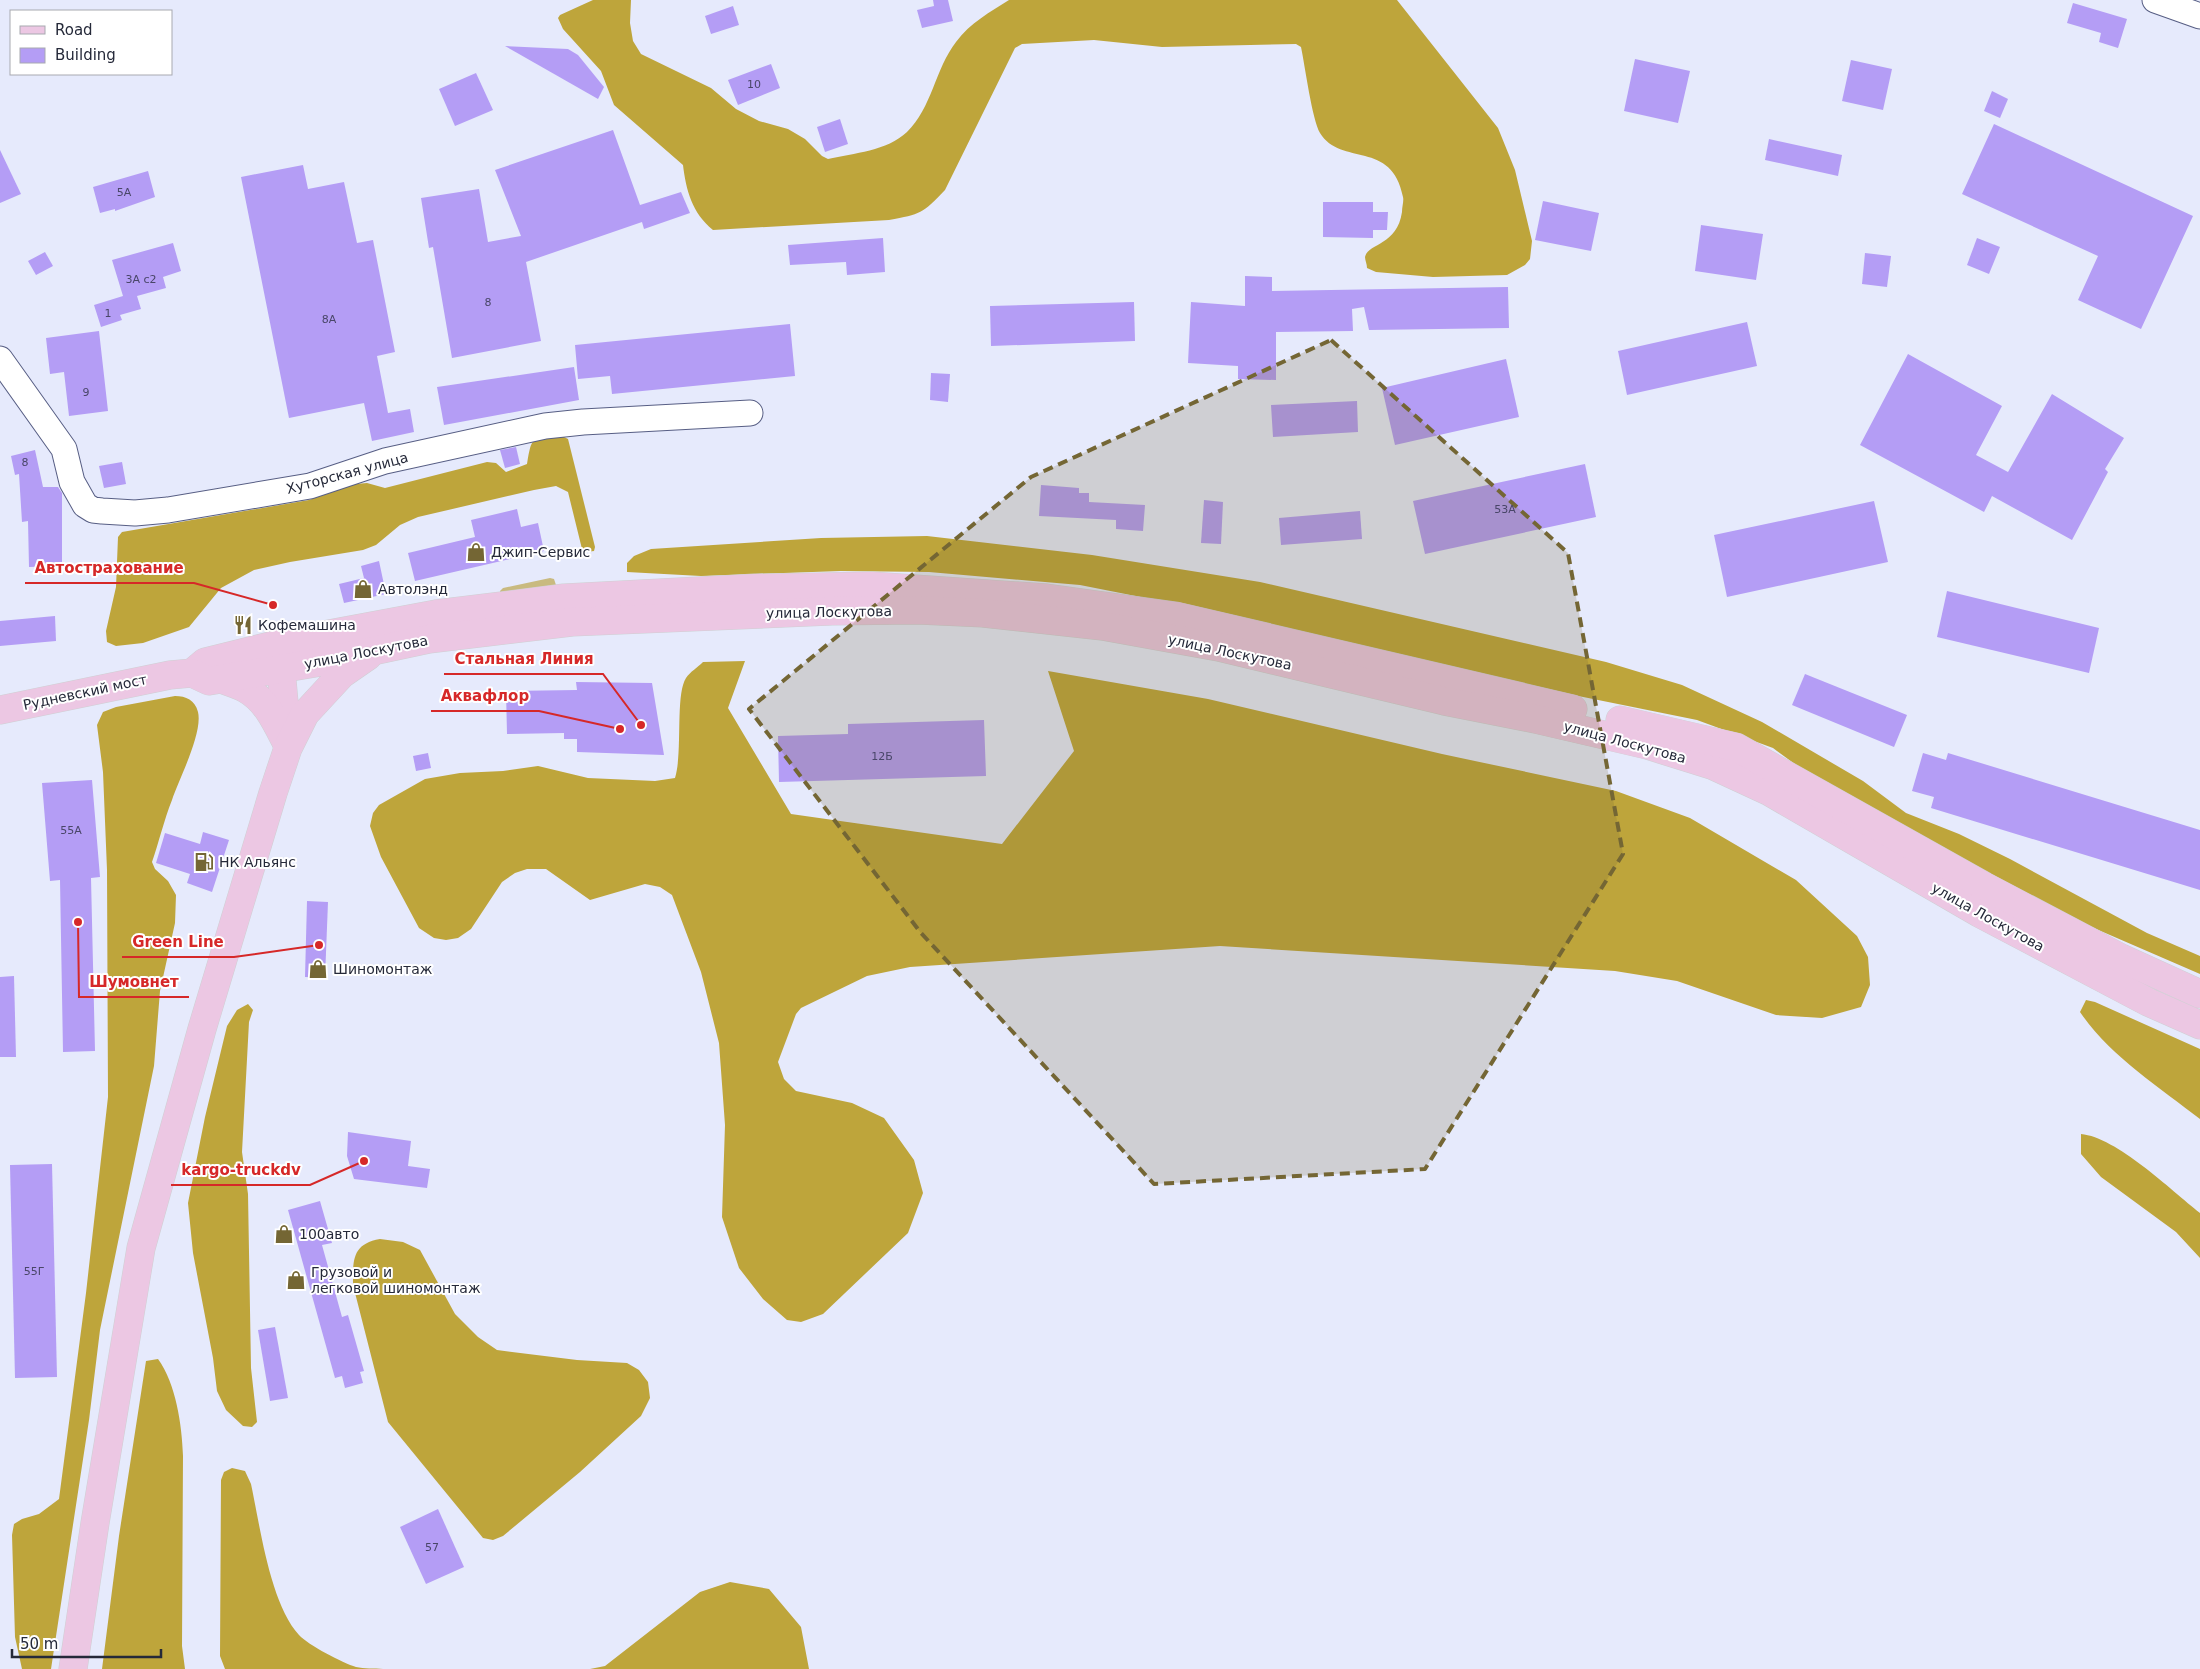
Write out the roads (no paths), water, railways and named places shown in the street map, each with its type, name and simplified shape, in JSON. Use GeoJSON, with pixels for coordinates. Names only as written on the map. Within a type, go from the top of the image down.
{"type":"FeatureCollection","features":[{"type":"Feature","properties":{"kind":"main road","name":"улица Лоскутова"},"geometry":{"type":"LineString","coordinates":[[181,674],[209,681],[221,679],[277,657],[436,614],[564,598],[755,588],[891,588],[1047,598],[1176,616],[1736,747],[1984,886],[2121,958],[2200,994]]}},
{"type":"Feature","properties":{"kind":"main road","name":"улица Лоскутова"},"geometry":{"type":"LineString","coordinates":[[181,674],[205,662],[378,650],[449,636],[572,622],[832,610],[983,613],[1102,626],[1218,647],[1444,701],[1535,719],[1647,745],[1714,766],[1768,791],[1979,913],[2148,1002],[2200,1025]]}},
{"type":"Feature","properties":{"kind":"main road"},"geometry":{"type":"LineString","coordinates":[[72,1669],[141,1248],[202,1029],[272,793],[288,748],[305,714],[342,674],[378,650]]}},
{"type":"Feature","properties":{"kind":"main road"},"geometry":{"type":"LineString","coordinates":[[277,657],[288,748]]}},
{"type":"Feature","properties":{"kind":"main road","name":"Рудневский мост"},"geometry":{"type":"LineString","coordinates":[[0,710],[181,674]]}},
{"type":"Feature","properties":{"kind":"main road"},"geometry":{"type":"LineString","coordinates":[[221,679],[246,689],[259,699],[273,717],[288,748]]}},
{"type":"Feature","properties":{"kind":"street"},"geometry":{"type":"LineString","coordinates":[[2156,0],[2200,16]]}},
{"type":"Feature","properties":{"kind":"street","name":"Хуторская улица"},"geometry":{"type":"LineString","coordinates":[[0,359],[64,449],[72,482],[85,505],[93,510],[102,511],[135,513],[168,510],[310,486],[385,461],[545,426],[750,413]]}},
{"type":"Feature","properties":{"kind":"place","name":"Джип-Сервис"},"geometry":{"type":"Point","coordinates":[476,552]}},
{"type":"Feature","properties":{"kind":"place","name":"Автолэнд"},"geometry":{"type":"Point","coordinates":[363,589]}},
{"type":"Feature","properties":{"kind":"place","name":"Автострахование"},"geometry":{"type":"Point","coordinates":[273,605]}},
{"type":"Feature","properties":{"kind":"place","name":"Кофемашина"},"geometry":{"type":"Point","coordinates":[243,625]}},
{"type":"Feature","properties":{"kind":"place","name":"Стальная Линия"},"geometry":{"type":"Point","coordinates":[641,725]}},
{"type":"Feature","properties":{"kind":"place","name":"Аквафлор"},"geometry":{"type":"Point","coordinates":[620,729]}},
{"type":"Feature","properties":{"kind":"place","name":"НК Альянс"},"geometry":{"type":"Point","coordinates":[204,862]}},
{"type":"Feature","properties":{"kind":"place","name":"Шумовнет"},"geometry":{"type":"Point","coordinates":[78,922]}},
{"type":"Feature","properties":{"kind":"place","name":"Green Line"},"geometry":{"type":"Point","coordinates":[319,945]}},
{"type":"Feature","properties":{"kind":"place","name":"Шиномонтаж"},"geometry":{"type":"Point","coordinates":[318,969]}},
{"type":"Feature","properties":{"kind":"place","name":"kargo-truckdv"},"geometry":{"type":"Point","coordinates":[364,1161]}},
{"type":"Feature","properties":{"kind":"place","name":"100авто"},"geometry":{"type":"Point","coordinates":[284,1234]}},
{"type":"Feature","properties":{"kind":"place","name":"Грузовой и легковой шиномонтаж"},"geometry":{"type":"Point","coordinates":[296,1280]}}]}
